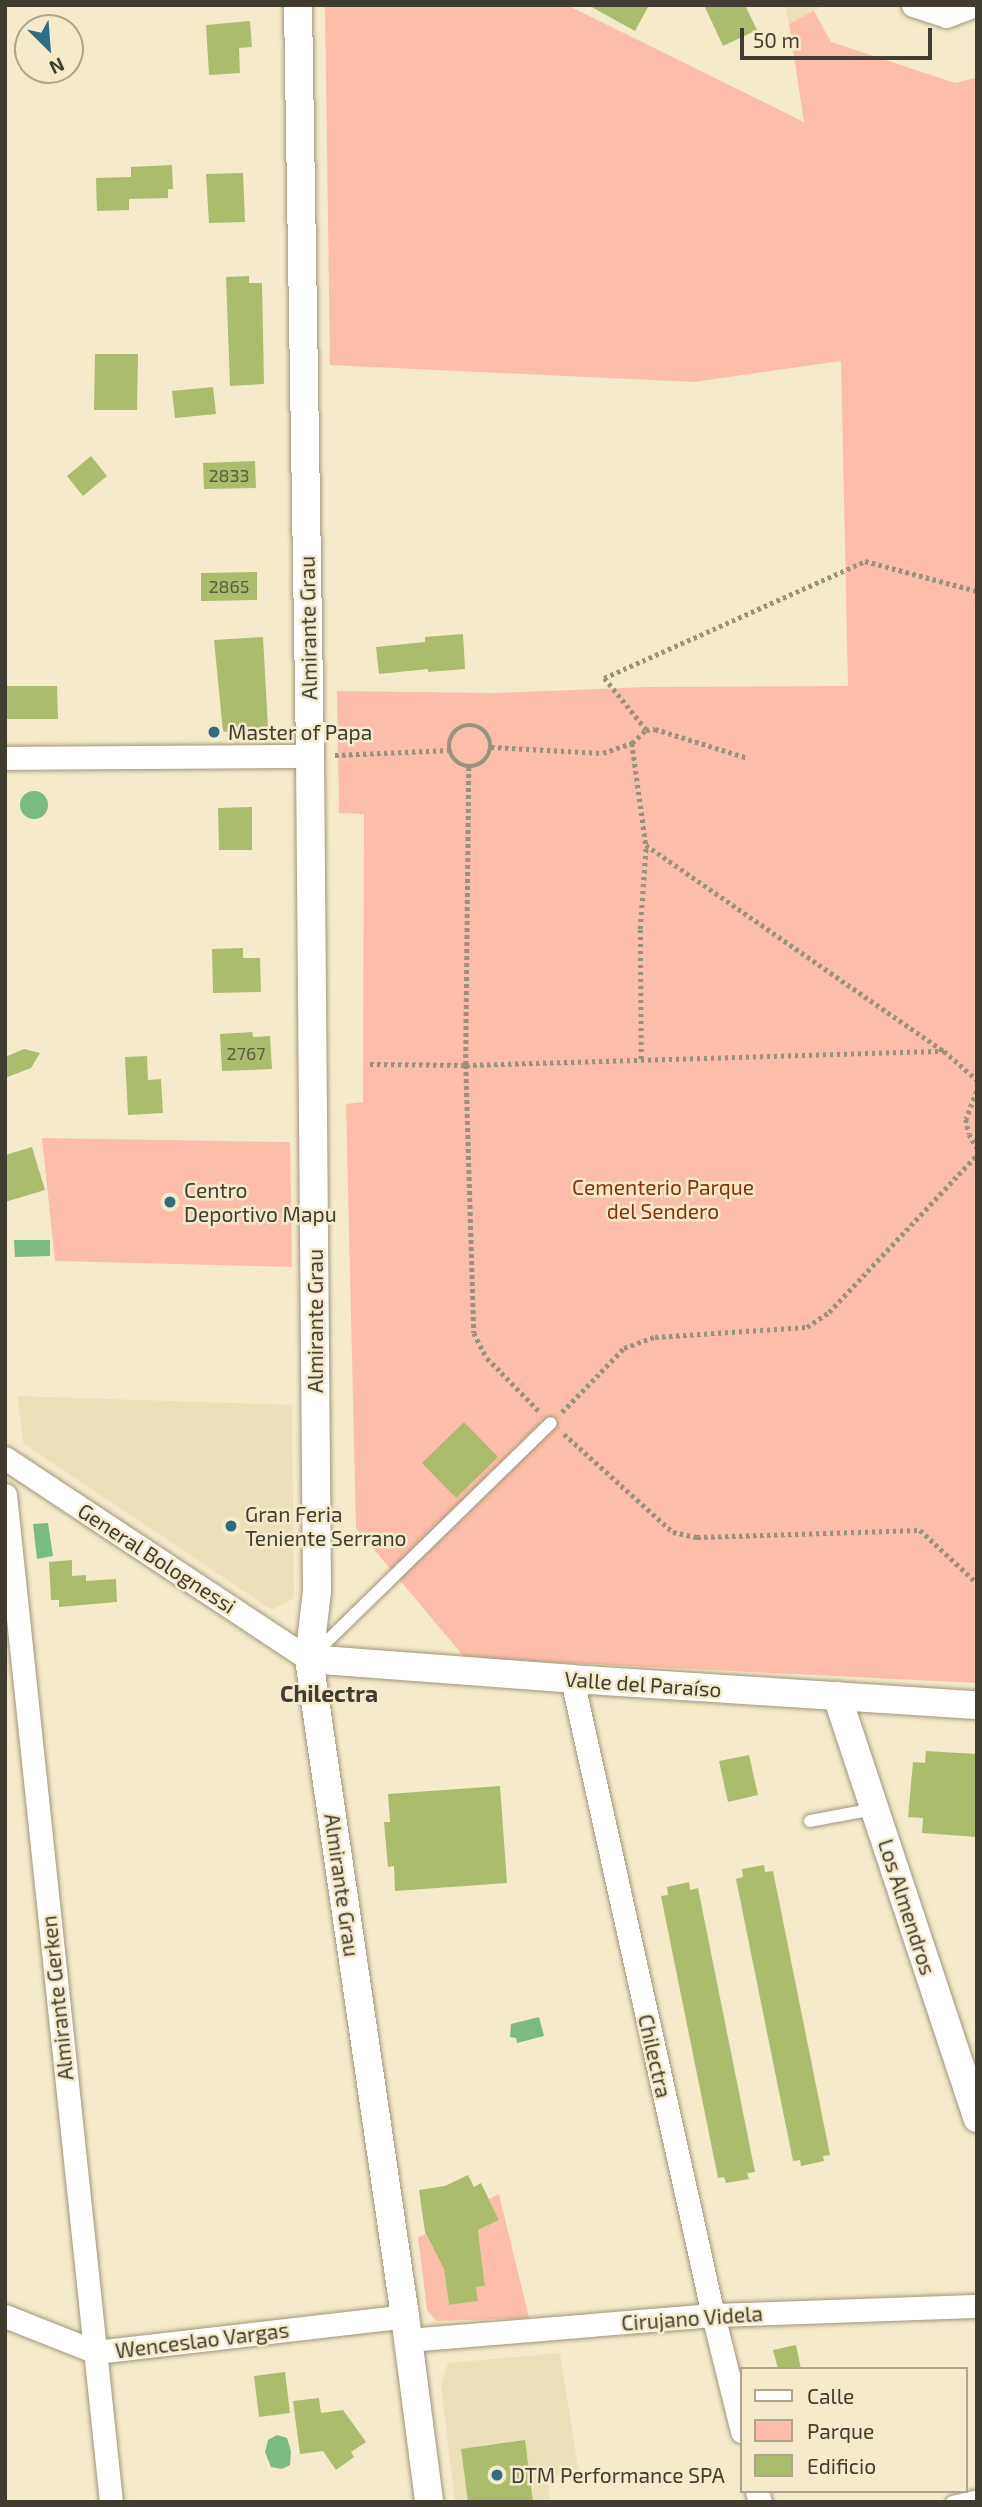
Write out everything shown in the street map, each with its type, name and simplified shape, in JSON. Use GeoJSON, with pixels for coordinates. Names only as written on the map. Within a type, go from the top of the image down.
{"type":"FeatureCollection","features":[{"type":"Feature","properties":{"kind":"street","name":"Almirante Grau"},"geometry":{"type":"LineString","coordinates":[[298,5],[310,756],[317,1591],[309,1658],[407,2328],[429,2502]]}},
{"type":"Feature","properties":{"kind":"street"},"geometry":{"type":"LineString","coordinates":[[913,5],[946,16],[975,5]]}},
{"type":"Feature","properties":{"kind":"street"},"geometry":{"type":"LineString","coordinates":[[5,758],[310,756]]}},
{"type":"Feature","properties":{"kind":"street","name":"General Bolognessi"},"geometry":{"type":"LineString","coordinates":[[5,1458],[309,1658]]}},
{"type":"Feature","properties":{"kind":"street","name":"Almirante Gerken"},"geometry":{"type":"LineString","coordinates":[[5,1495],[111,2502]]}},
{"type":"Feature","properties":{"kind":"street","name":"Valle del Paraíso"},"geometry":{"type":"LineString","coordinates":[[309,1658],[572,1679],[977,1705]]}},
{"type":"Feature","properties":{"kind":"street","name":"Chilectra"},"geometry":{"type":"LineString","coordinates":[[572,1679],[713,2315],[740,2423]]}},
{"type":"Feature","properties":{"kind":"street","name":"Los Almendros"},"geometry":{"type":"LineString","coordinates":[[837,1696],[977,2118]]}},
{"type":"Feature","properties":{"kind":"street","name":"Cirujano Videla"},"geometry":{"type":"LineString","coordinates":[[407,2328],[977,2306]]}},
{"type":"Feature","properties":{"kind":"street","name":"Wenceslao Vargas"},"geometry":{"type":"LineString","coordinates":[[5,2316],[96,2352],[407,2328]]}},
{"type":"Feature","properties":{"kind":"lane"},"geometry":{"type":"LineString","coordinates":[[309,1658],[551,1423]]}},
{"type":"Feature","properties":{"kind":"lane"},"geometry":{"type":"LineString","coordinates":[[810,1821],[875,1809]]}},
{"type":"Feature","properties":{"kind":"lane"},"geometry":{"type":"LineString","coordinates":[[952,2502],[977,2496]]}},
{"type":"Feature","properties":{"kind":"path"},"geometry":{"type":"LineString","coordinates":[[646,730],[604,678],[865,561],[977,590]]}},
{"type":"Feature","properties":{"kind":"path"},"geometry":{"type":"LineString","coordinates":[[466,725],[486,732],[491,747],[487,759],[469,767],[456,762],[449,750],[451,736],[466,725]]}},
{"type":"Feature","properties":{"kind":"path"},"geometry":{"type":"LineString","coordinates":[[491,747],[603,753],[632,743],[646,730],[655,729],[748,758]]}},
{"type":"Feature","properties":{"kind":"path"},"geometry":{"type":"LineString","coordinates":[[632,743],[646,845],[640,929],[641,1059]]}},
{"type":"Feature","properties":{"kind":"path"},"geometry":{"type":"LineString","coordinates":[[310,756],[449,750]]}},
{"type":"Feature","properties":{"kind":"path"},"geometry":{"type":"LineString","coordinates":[[469,767],[466,1065],[474,1333],[487,1358],[551,1423],[673,1532],[697,1537],[920,1530],[977,1583]]}},
{"type":"Feature","properties":{"kind":"path"},"geometry":{"type":"LineString","coordinates":[[646,845],[944,1051],[977,1080]]}},
{"type":"Feature","properties":{"kind":"path"},"geometry":{"type":"LineString","coordinates":[[370,1064],[466,1065],[944,1051]]}},
{"type":"Feature","properties":{"kind":"path"},"geometry":{"type":"LineString","coordinates":[[977,1091],[966,1119],[977,1148]]}},
{"type":"Feature","properties":{"kind":"path"},"geometry":{"type":"LineString","coordinates":[[551,1423],[624,1349],[655,1337],[807,1327],[829,1312],[977,1155]]}},
{"type":"Feature","properties":{"kind":"shaded area"},"geometry":{"type":"Polygon","coordinates":[[[785,5],[825,5],[789,24],[785,5]]]}},
{"type":"Feature","properties":{"kind":"shaded area"},"geometry":{"type":"Polygon","coordinates":[[[34,791],[44,795],[48,805],[44,815],[34,819],[24,815],[20,805],[24,795],[34,791]]]}},
{"type":"Feature","properties":{"kind":"shaded area"},"geometry":{"type":"Polygon","coordinates":[[[14,1240],[50,1240],[50,1256],[15,1257],[14,1240]]]}},
{"type":"Feature","properties":{"kind":"shaded area","name":"Gran Feria Teniente Serrano"},"geometry":{"type":"Polygon","coordinates":[[[17,1396],[292,1405],[294,1598],[272,1610],[24,1444],[17,1396]]]}},
{"type":"Feature","properties":{"kind":"shaded area"},"geometry":{"type":"Polygon","coordinates":[[[48,1523],[53,1556],[37,1559],[33,1524],[48,1523]]]}},
{"type":"Feature","properties":{"kind":"shaded area"},"geometry":{"type":"Polygon","coordinates":[[[539,2017],[544,2036],[517,2043],[516,2038],[510,2037],[511,2024],[539,2017]]]}},
{"type":"Feature","properties":{"kind":"shaded area"},"geometry":{"type":"Polygon","coordinates":[[[560,2353],[579,2475],[547,2477],[550,2502],[455,2502],[441,2385],[448,2363],[560,2353]]]}},
{"type":"Feature","properties":{"kind":"shaded area"},"geometry":{"type":"Polygon","coordinates":[[[277,2435],[287,2438],[291,2451],[290,2465],[282,2469],[271,2467],[265,2452],[268,2440],[277,2435]]]}},
{"type":"Feature","properties":{"kind":"green space","name":"Cementerio Parque del Sendero"},"geometry":{"type":"Polygon","coordinates":[[[325,5],[567,5],[804,122],[789,24],[814,11],[831,42],[955,83],[975,78],[977,1683],[465,1658],[356,1528],[346,1104],[363,1102],[364,814],[339,813],[337,691],[495,693],[647,687],[848,686],[841,361],[694,382],[330,365],[325,5]]]}},
{"type":"Feature","properties":{"kind":"green space","name":"Centro Deportivo Mapu"},"geometry":{"type":"Polygon","coordinates":[[[42,1138],[290,1142],[292,1267],[55,1261],[42,1138]]]}},
{"type":"Feature","properties":{"kind":"green space"},"geometry":{"type":"Polygon","coordinates":[[[499,2194],[529,2318],[437,2321],[427,2310],[418,2237],[426,2234],[434,2250],[441,2247],[449,2305],[478,2301],[476,2287],[485,2286],[478,2230],[499,2220],[489,2199],[499,2194]]]}},
{"type":"Feature","properties":{"kind":"building"},"geometry":{"type":"Polygon","coordinates":[[[588,5],[649,5],[635,31],[588,5]]]}},
{"type":"Feature","properties":{"kind":"building"},"geometry":{"type":"Polygon","coordinates":[[[704,5],[745,5],[757,30],[723,46],[704,5]]]}},
{"type":"Feature","properties":{"kind":"building"},"geometry":{"type":"Polygon","coordinates":[[[250,21],[252,47],[239,48],[240,73],[209,75],[206,25],[250,21]]]}},
{"type":"Feature","properties":{"kind":"building"},"geometry":{"type":"Polygon","coordinates":[[[172,165],[173,189],[168,189],[168,198],[129,199],[129,210],[97,211],[96,178],[131,177],[131,167],[172,165]]]}},
{"type":"Feature","properties":{"kind":"building"},"geometry":{"type":"Polygon","coordinates":[[[243,173],[245,222],[209,223],[206,174],[243,173]]]}},
{"type":"Feature","properties":{"kind":"building"},"geometry":{"type":"Polygon","coordinates":[[[249,276],[249,283],[262,283],[264,384],[230,386],[226,277],[249,276]]]}},
{"type":"Feature","properties":{"kind":"building"},"geometry":{"type":"Polygon","coordinates":[[[95,354],[138,354],[137,410],[94,410],[95,354]]]}},
{"type":"Feature","properties":{"kind":"building"},"geometry":{"type":"Polygon","coordinates":[[[213,387],[216,414],[175,418],[172,391],[213,387]]]}},
{"type":"Feature","properties":{"kind":"building"},"geometry":{"type":"Polygon","coordinates":[[[91,456],[107,476],[83,496],[67,476],[91,456]]]}},
{"type":"Feature","properties":{"kind":"building"},"geometry":{"type":"Polygon","coordinates":[[[255,461],[256,488],[204,489],[203,463],[255,461]]]}},
{"type":"Feature","properties":{"kind":"building"},"geometry":{"type":"Polygon","coordinates":[[[257,572],[257,600],[201,601],[201,573],[257,572]]]}},
{"type":"Feature","properties":{"kind":"building"},"geometry":{"type":"Polygon","coordinates":[[[463,634],[465,669],[428,672],[428,669],[379,674],[376,647],[425,642],[425,637],[463,634]]]}},
{"type":"Feature","properties":{"kind":"building"},"geometry":{"type":"Polygon","coordinates":[[[263,637],[268,728],[223,732],[214,640],[263,637]]]}},
{"type":"Feature","properties":{"kind":"building"},"geometry":{"type":"Polygon","coordinates":[[[5,686],[57,686],[58,719],[5,719],[5,686]]]}},
{"type":"Feature","properties":{"kind":"building"},"geometry":{"type":"Polygon","coordinates":[[[252,807],[252,850],[219,850],[218,808],[252,807]]]}},
{"type":"Feature","properties":{"kind":"building"},"geometry":{"type":"Polygon","coordinates":[[[243,948],[243,958],[260,958],[261,992],[213,993],[212,949],[243,948]]]}},
{"type":"Feature","properties":{"kind":"building"},"geometry":{"type":"Polygon","coordinates":[[[252,1032],[253,1037],[270,1036],[272,1069],[222,1071],[220,1034],[252,1032]]]}},
{"type":"Feature","properties":{"kind":"building"},"geometry":{"type":"Polygon","coordinates":[[[24,1049],[40,1053],[31,1068],[5,1078],[5,1057],[24,1049]]]}},
{"type":"Feature","properties":{"kind":"building"},"geometry":{"type":"Polygon","coordinates":[[[147,1056],[148,1080],[161,1079],[163,1113],[128,1115],[125,1057],[147,1056]]]}},
{"type":"Feature","properties":{"kind":"building"},"geometry":{"type":"Polygon","coordinates":[[[32,1147],[45,1190],[5,1202],[5,1155],[32,1147]]]}},
{"type":"Feature","properties":{"kind":"building"},"geometry":{"type":"Polygon","coordinates":[[[464,1422],[498,1457],[456,1498],[422,1463],[464,1422]]]}},
{"type":"Feature","properties":{"kind":"building"},"geometry":{"type":"Polygon","coordinates":[[[72,1560],[72,1576],[86,1575],[86,1581],[116,1579],[117,1602],[59,1607],[59,1600],[51,1600],[49,1562],[72,1560]]]}},
{"type":"Feature","properties":{"kind":"building"},"geometry":{"type":"Polygon","coordinates":[[[926,1751],[977,1754],[977,1837],[922,1833],[923,1818],[908,1817],[913,1762],[925,1763],[926,1751]]]}},
{"type":"Feature","properties":{"kind":"building"},"geometry":{"type":"Polygon","coordinates":[[[749,1755],[758,1795],[728,1802],[719,1761],[749,1755]]]}},
{"type":"Feature","properties":{"kind":"building"},"geometry":{"type":"Polygon","coordinates":[[[500,1786],[507,1883],[395,1891],[394,1866],[388,1867],[384,1822],[390,1822],[388,1794],[500,1786]]]}},
{"type":"Feature","properties":{"kind":"building"},"geometry":{"type":"Polygon","coordinates":[[[764,1865],[765,1872],[773,1871],[830,2155],[823,2156],[824,2161],[801,2166],[800,2160],[793,2161],[736,1879],[743,1877],[742,1869],[764,1865]]]}},
{"type":"Feature","properties":{"kind":"building"},"geometry":{"type":"Polygon","coordinates":[[[689,1882],[690,1890],[698,1888],[755,2172],[747,2173],[749,2179],[726,2183],[724,2177],[718,2178],[661,1896],[668,1895],[667,1887],[689,1882]]]}},
{"type":"Feature","properties":{"kind":"building"},"geometry":{"type":"Polygon","coordinates":[[[468,2175],[474,2187],[481,2183],[499,2220],[478,2230],[485,2286],[476,2287],[478,2301],[449,2305],[444,2269],[425,2232],[419,2190],[445,2186],[468,2175]]]}},
{"type":"Feature","properties":{"kind":"building"},"geometry":{"type":"Polygon","coordinates":[[[796,2345],[801,2367],[777,2367],[773,2350],[796,2345]]]}},
{"type":"Feature","properties":{"kind":"building"},"geometry":{"type":"Polygon","coordinates":[[[285,2372],[290,2413],[259,2417],[254,2376],[285,2372]]]}},
{"type":"Feature","properties":{"kind":"building"},"geometry":{"type":"Polygon","coordinates":[[[319,2398],[321,2413],[343,2410],[366,2442],[351,2452],[354,2457],[336,2470],[323,2451],[300,2454],[293,2401],[319,2398]]]}},
{"type":"Feature","properties":{"kind":"building","name":"DTM Performance SPA"},"geometry":{"type":"Polygon","coordinates":[[[525,2440],[533,2502],[468,2502],[461,2449],[525,2440]]]}},
{"type":"Feature","properties":{"kind":"place","name":"Master of Papa"},"geometry":{"type":"Point","coordinates":[214,732]}},
{"type":"Feature","properties":{"kind":"place","name":"Centro Deportivo Mapu"},"geometry":{"type":"Point","coordinates":[170,1202]}},
{"type":"Feature","properties":{"kind":"place","name":"Gran Feria Teniente Serrano"},"geometry":{"type":"Point","coordinates":[231,1526]}},
{"type":"Feature","properties":{"kind":"place","name":"DTM Performance SPA"},"geometry":{"type":"Point","coordinates":[497,2475]}},
{"type":"Feature","properties":{"kind":"district","name":"Chilectra"},"geometry":{"type":"Point","coordinates":[329,1693]}}]}
